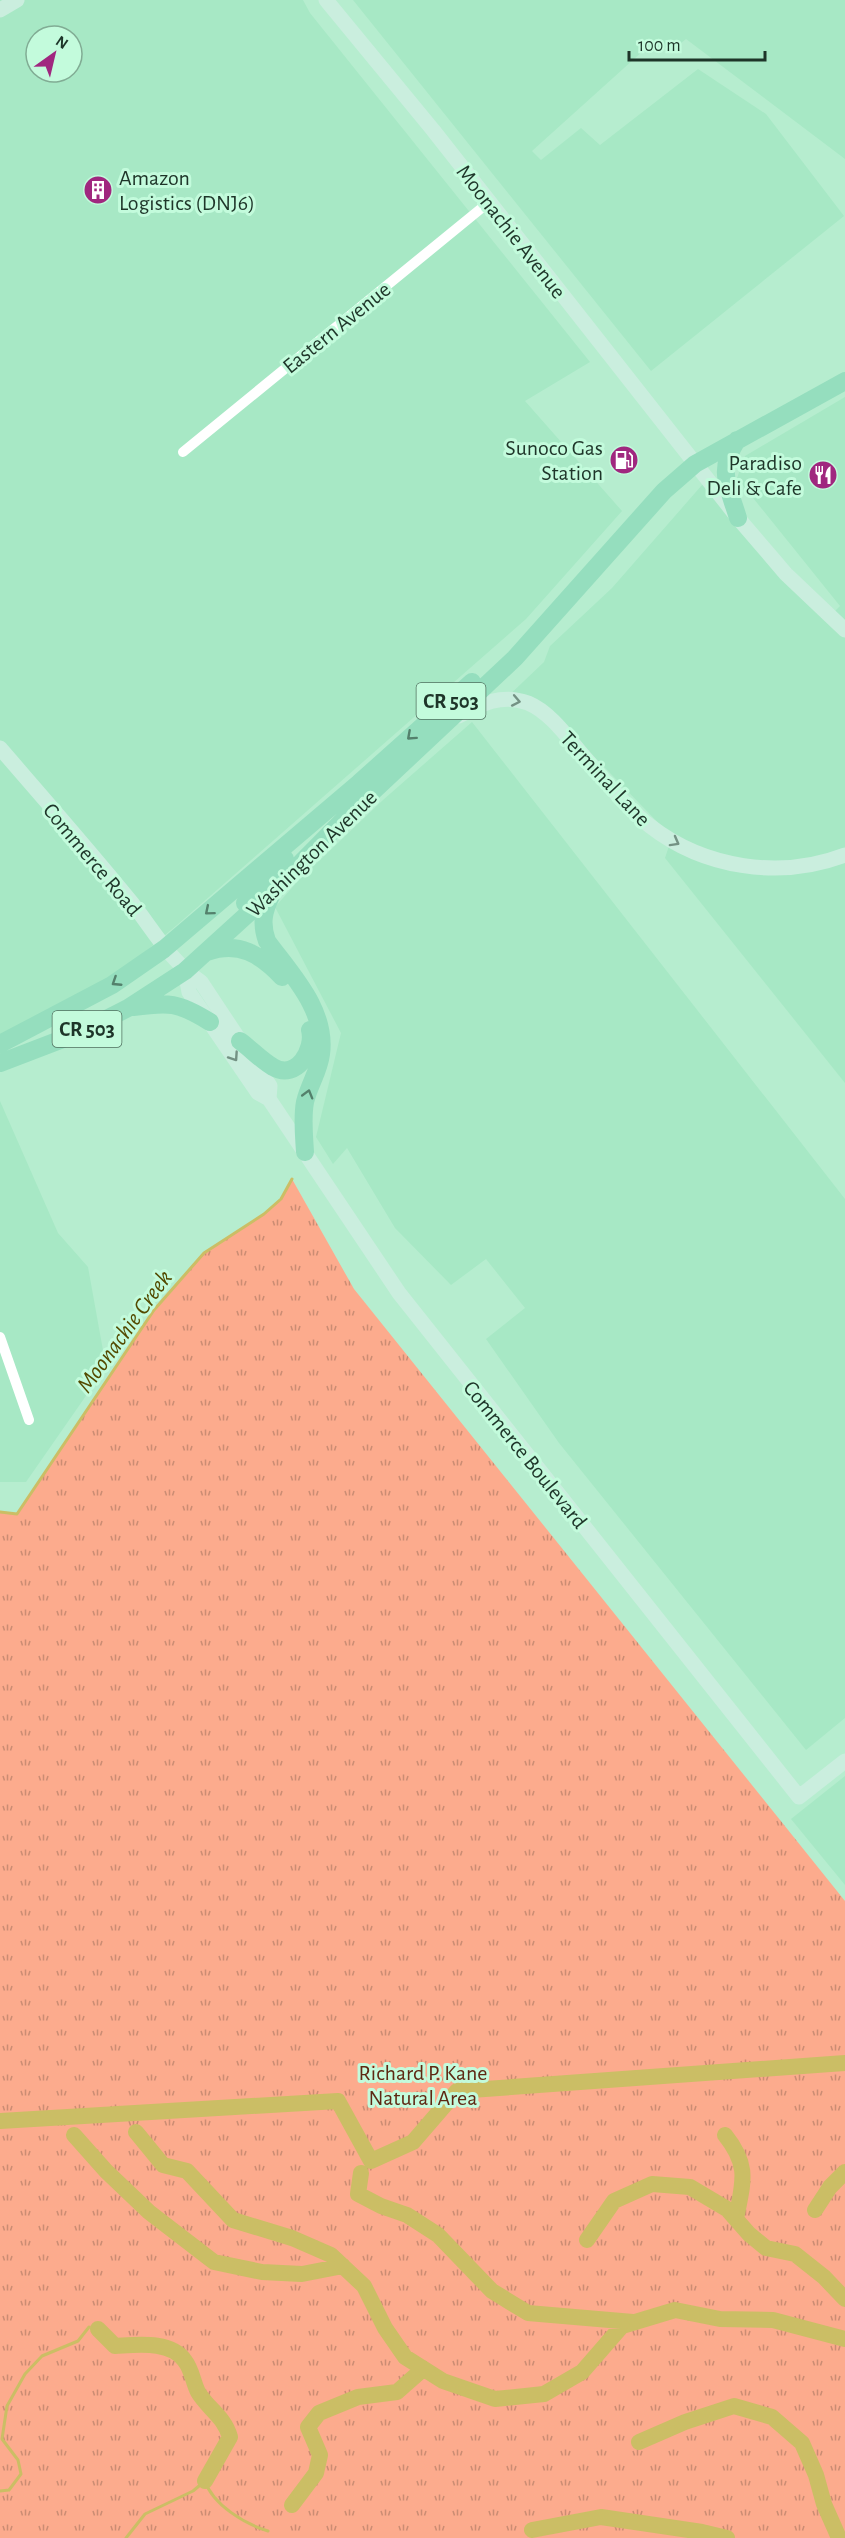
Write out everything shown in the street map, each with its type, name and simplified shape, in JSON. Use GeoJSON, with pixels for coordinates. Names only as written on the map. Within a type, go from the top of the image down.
{"type":"FeatureCollection","features":[{"type":"Feature","properties":{"kind":"main road","name":"CR 503"},"geometry":{"type":"LineString","coordinates":[[695,464],[845,381]]}},
{"type":"Feature","properties":{"kind":"main road"},"geometry":{"type":"LineString","coordinates":[[737,440],[726,460],[725,469],[738,518]]}},
{"type":"Feature","properties":{"kind":"main road","name":"Washington Avenue"},"geometry":{"type":"LineString","coordinates":[[0,1063],[81,1032],[128,1008],[184,971],[207,952],[274,890],[352,811],[515,658],[664,491],[695,464]]}},
{"type":"Feature","properties":{"kind":"main road","name":"Washington Avenue"},"geometry":{"type":"LineString","coordinates":[[0,1044],[112,985],[164,949],[320,816],[581,586]]}},
{"type":"Feature","properties":{"kind":"main road"},"geometry":{"type":"LineString","coordinates":[[184,971],[187,956],[197,944],[248,900],[320,816]]}},
{"type":"Feature","properties":{"kind":"main road"},"geometry":{"type":"LineString","coordinates":[[274,890],[264,913],[264,932],[267,941],[312,1004],[321,1029],[321,1055],[305,1101],[303,1115],[305,1152]]}},
{"type":"Feature","properties":{"kind":"main road"},"geometry":{"type":"LineString","coordinates":[[207,952],[223,947],[245,950],[266,960],[283,978],[306,1013],[312,1036],[308,1055],[299,1064],[289,1069],[275,1069],[240,1041]]}},
{"type":"Feature","properties":{"kind":"main road"},"geometry":{"type":"LineString","coordinates":[[128,1008],[172,1003],[191,1010],[210,1022]]}},
{"type":"Feature","properties":{"kind":"street"},"geometry":{"type":"LineString","coordinates":[[0,10],[17,0]]}},
{"type":"Feature","properties":{"kind":"street","name":"Moonachie Avenue"},"geometry":{"type":"LineString","coordinates":[[326,0],[489,202],[738,518],[786,574],[845,630]]}},
{"type":"Feature","properties":{"kind":"street","name":"Eastern Avenue"},"geometry":{"type":"LineString","coordinates":[[183,452],[489,202]]}},
{"type":"Feature","properties":{"kind":"street","name":"Terminal Lane"},"geometry":{"type":"LineString","coordinates":[[443,725],[482,704],[494,700],[518,700],[548,716],[634,813],[657,831],[689,850],[729,863],[775,868],[817,863],[845,855]]}},
{"type":"Feature","properties":{"kind":"street","name":"Commerce Road"},"geometry":{"type":"LineString","coordinates":[[0,748],[133,904],[164,949],[184,971]]}},
{"type":"Feature","properties":{"kind":"street","name":"Commerce Boulevard"},"geometry":{"type":"LineString","coordinates":[[184,971],[189,992],[258,1093],[269,1099],[417,1317],[799,1797],[845,1761]]}},
{"type":"Feature","properties":{"kind":"street","name":"Commerce Boulevard"},"geometry":{"type":"LineString","coordinates":[[184,971],[201,982],[270,1086],[269,1099]]}},
{"type":"Feature","properties":{"kind":"street"},"geometry":{"type":"LineString","coordinates":[[0,1338],[29,1420]]}},
{"type":"Feature","properties":{"kind":"shaded area"},"geometry":{"type":"Polygon","coordinates":[[[0,0],[303,0],[310,13],[590,362],[525,401],[622,511],[526,619],[177,925],[140,956],[74,1001],[0,1037],[0,0]]]}},
{"type":"Feature","properties":{"kind":"shaded area"},"geometry":{"type":"Polygon","coordinates":[[[353,0],[845,0],[845,159],[686,39],[671,51],[654,41],[532,151],[541,160],[581,128],[600,145],[698,69],[766,114],[844,216],[651,371],[353,0]]]}},
{"type":"Feature","properties":{"kind":"shaded area"},"geometry":{"type":"Polygon","coordinates":[[[845,397],[845,1083],[665,858],[672,837],[547,708],[501,703],[544,662],[550,646],[612,588],[709,477],[832,614],[840,606],[737,478],[745,456],[845,397]]]}},
{"type":"Feature","properties":{"kind":"shaded area"},"geometry":{"type":"Polygon","coordinates":[[[472,722],[845,1199],[845,1718],[806,1750],[559,1443],[486,1339],[525,1308],[486,1259],[451,1285],[395,1228],[347,1148],[333,1164],[316,1137],[341,1033],[275,907],[298,881],[383,800],[472,722]]]}},
{"type":"Feature","properties":{"kind":"shaded area"},"geometry":{"type":"Polygon","coordinates":[[[0,1101],[58,1233],[88,1267],[106,1367],[26,1482],[0,1482],[0,1101]]]}},
{"type":"Feature","properties":{"kind":"shaded area"},"geometry":{"type":"Polygon","coordinates":[[[845,1776],[845,1885],[791,1819],[845,1776]]]}},
{"type":"Feature","properties":{"kind":"green space","name":"Richard P. Kane Natural Area"},"geometry":{"type":"Polygon","coordinates":[[[292,1179],[354,1289],[845,1901],[845,2538],[0,2538],[0,1512],[17,1514],[154,1310],[204,1253],[264,1214],[281,1199],[292,1179]]]}},
{"type":"Feature","properties":{"kind":"waterway","name":"Moonachie Creek"},"geometry":{"type":"LineString","coordinates":[[0,1512],[17,1514],[154,1310],[204,1253],[264,1214],[281,1199],[292,1179]]}},
{"type":"Feature","properties":{"kind":"waterway"},"geometry":{"type":"LineString","coordinates":[[0,2121],[338,2101],[371,2161],[413,2142],[457,2091],[845,2063]]}},
{"type":"Feature","properties":{"kind":"waterway"},"geometry":{"type":"LineString","coordinates":[[136,2132],[163,2165],[187,2171],[233,2220],[292,2238],[331,2255],[364,2286],[385,2328],[405,2357],[443,2381],[495,2399],[544,2394],[582,2372],[622,2326],[675,2310],[720,2319],[773,2320],[845,2339]]}},
{"type":"Feature","properties":{"kind":"waterway"},"geometry":{"type":"LineString","coordinates":[[74,2135],[106,2171],[149,2212],[214,2262],[262,2272],[302,2274],[343,2266]]}},
{"type":"Feature","properties":{"kind":"waterway"},"geometry":{"type":"LineString","coordinates":[[725,2135],[733,2146],[741,2165],[742,2184],[736,2219]]}},
{"type":"Feature","properties":{"kind":"waterway"},"geometry":{"type":"LineString","coordinates":[[815,2210],[830,2187],[845,2172]]}},
{"type":"Feature","properties":{"kind":"waterway"},"geometry":{"type":"LineString","coordinates":[[361,2173],[358,2194],[381,2206],[407,2215],[438,2235],[492,2291],[528,2313],[633,2322]]}},
{"type":"Feature","properties":{"kind":"waterway"},"geometry":{"type":"LineString","coordinates":[[587,2240],[614,2201],[652,2184],[690,2187],[727,2209],[749,2234],[766,2248],[795,2254],[824,2277],[845,2299]]}},
{"type":"Feature","properties":{"kind":"waterway"},"geometry":{"type":"LineString","coordinates":[[0,2491],[9,2490],[21,2474],[18,2460],[2,2439],[7,2406],[25,2374],[42,2356],[78,2341],[89,2327]]}},
{"type":"Feature","properties":{"kind":"waterway"},"geometry":{"type":"LineString","coordinates":[[98,2329],[115,2346],[153,2345],[171,2350],[185,2361],[198,2392],[220,2418],[230,2437],[205,2481]]}},
{"type":"Feature","properties":{"kind":"waterway"},"geometry":{"type":"LineString","coordinates":[[292,2505],[316,2473],[320,2455],[308,2427],[319,2413],[358,2397],[397,2392],[423,2369]]}},
{"type":"Feature","properties":{"kind":"waterway"},"geometry":{"type":"LineString","coordinates":[[639,2442],[685,2422],[734,2406],[772,2417],[802,2443],[839,2538]]}},
{"type":"Feature","properties":{"kind":"waterway"},"geometry":{"type":"LineString","coordinates":[[126,2538],[145,2514],[193,2491],[205,2481],[222,2506],[250,2524],[268,2531]]}},
{"type":"Feature","properties":{"kind":"waterway"},"geometry":{"type":"LineString","coordinates":[[532,2530],[601,2517],[702,2532],[727,2538]]}},
{"type":"Feature","properties":{"kind":"place","name":"Amazon Logistics (DNJ6)"},"geometry":{"type":"Point","coordinates":[98,190]}},
{"type":"Feature","properties":{"kind":"place","name":"Sunoco Gas Station"},"geometry":{"type":"Point","coordinates":[624,460]}},
{"type":"Feature","properties":{"kind":"place","name":"Paradiso Deli & Cafe"},"geometry":{"type":"Point","coordinates":[823,475]}}]}
